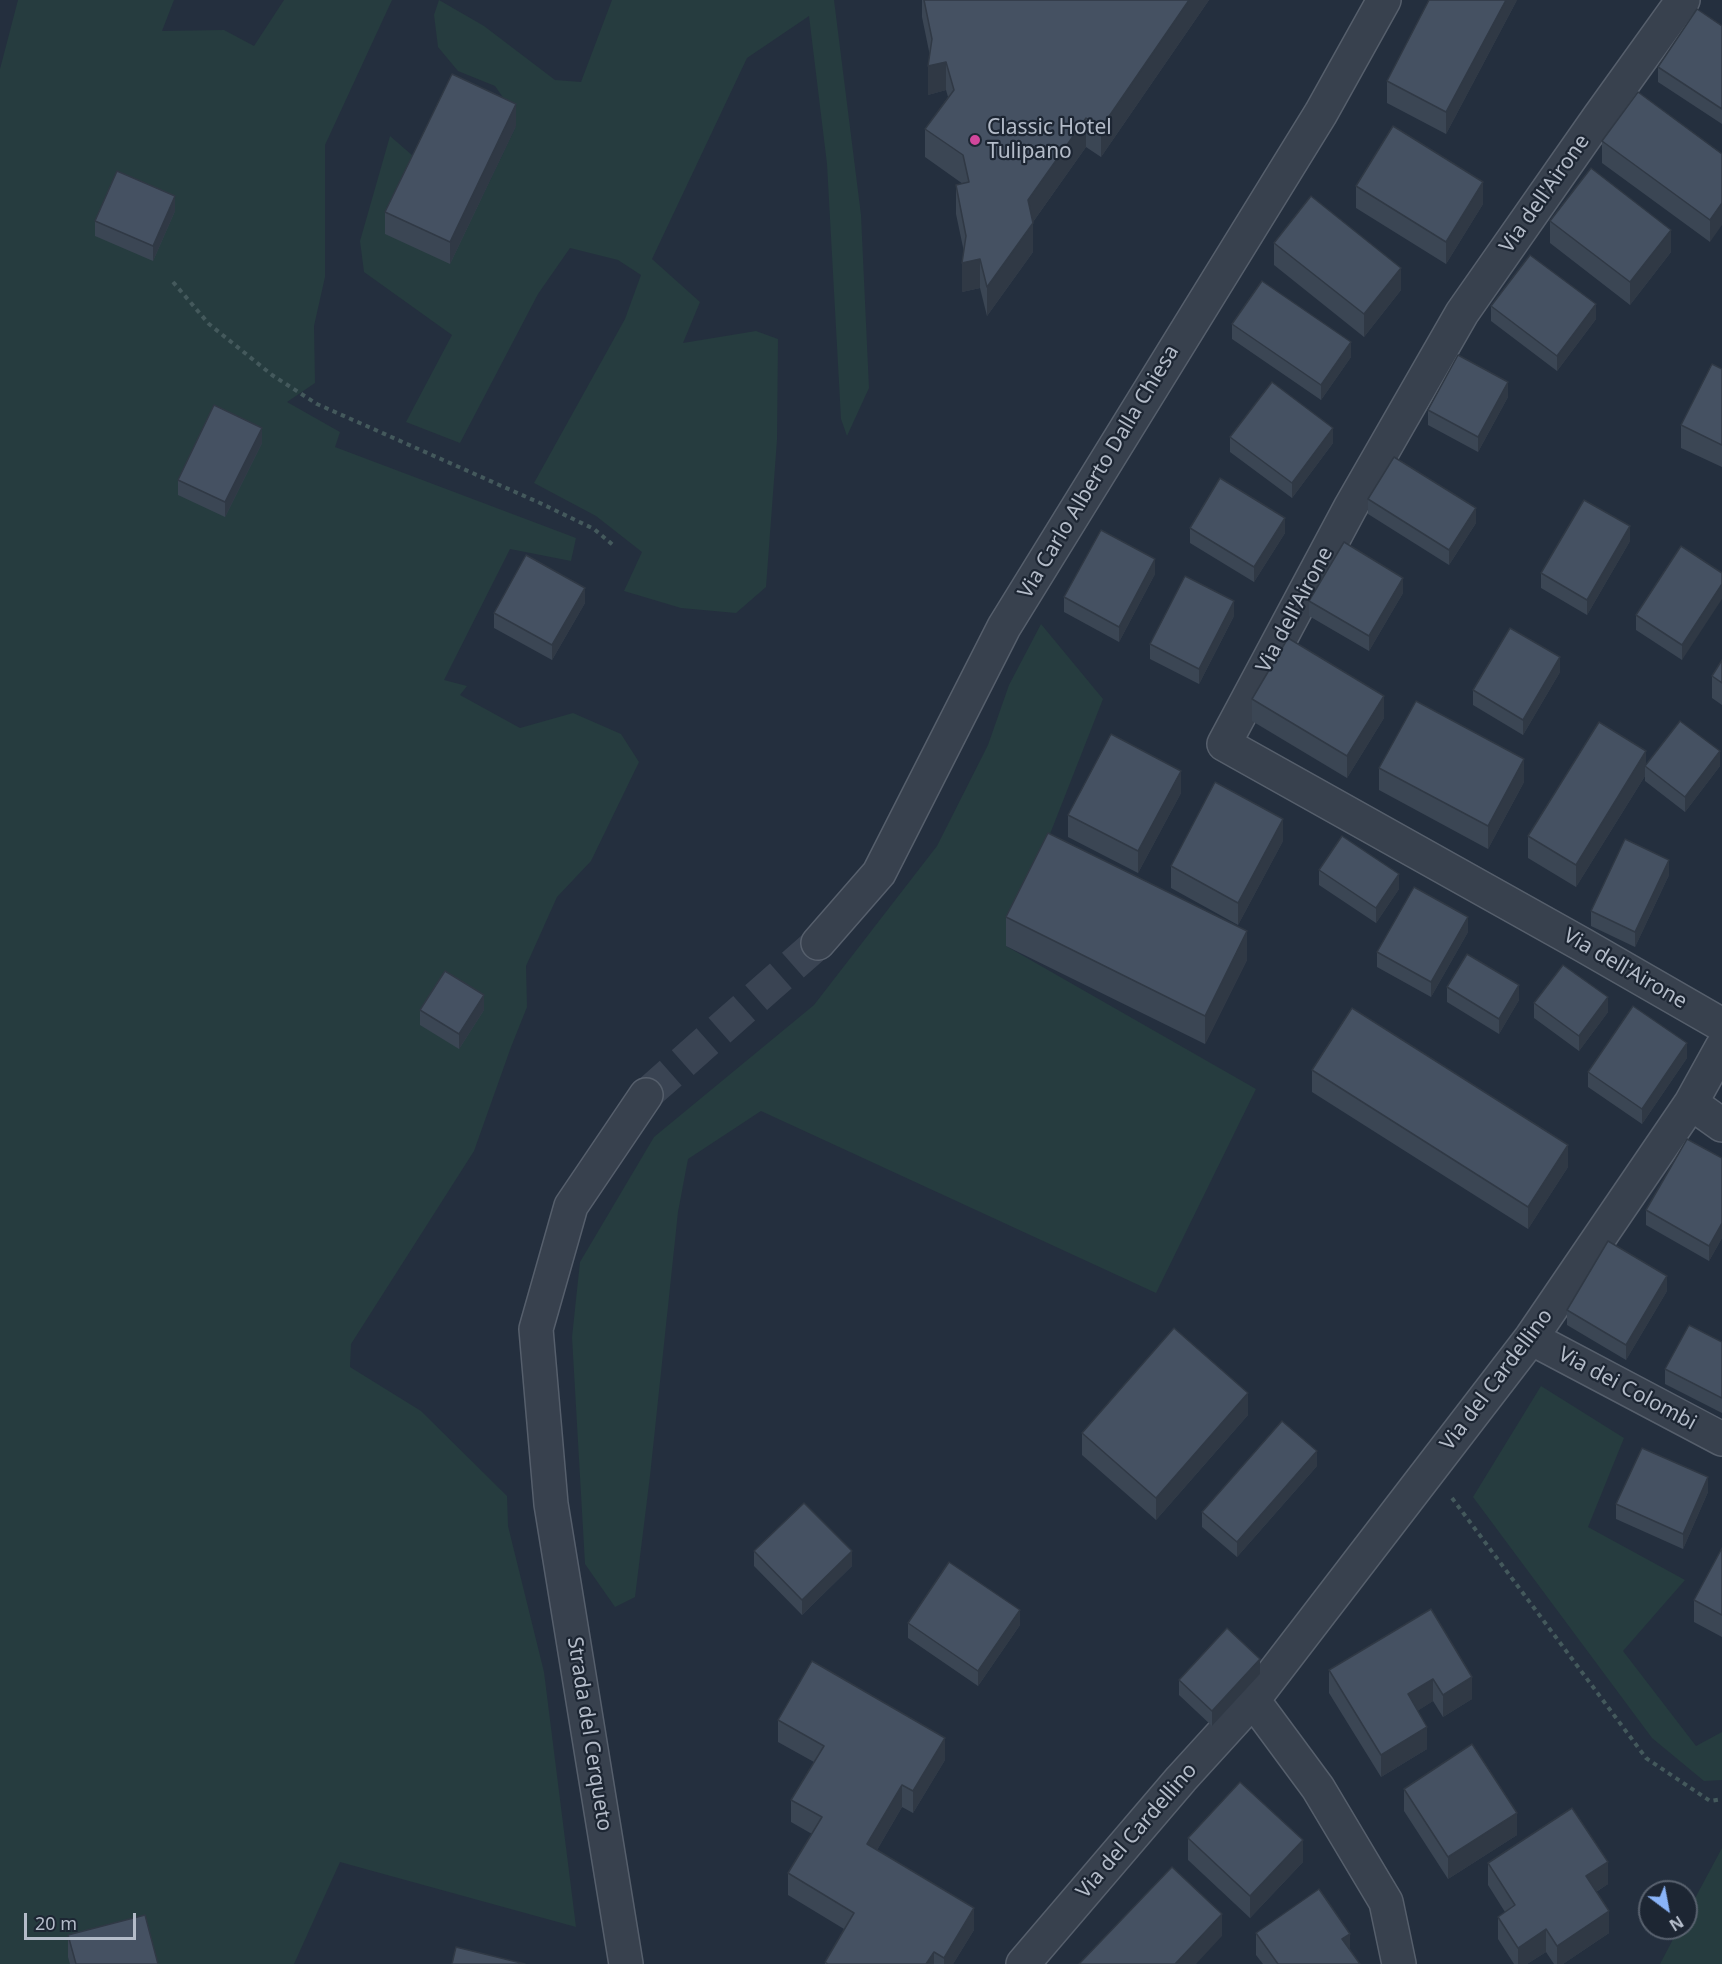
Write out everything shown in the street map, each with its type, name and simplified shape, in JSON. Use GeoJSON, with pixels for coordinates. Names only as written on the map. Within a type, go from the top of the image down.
{"type":"FeatureCollection","features":[{"type":"Feature","properties":{"kind":"street","name":"Via Carlo Alberto Dalla Chiesa"},"geometry":{"type":"LineString","coordinates":[[818,943],[879,873],[1004,627],[1321,113],[1384,0]]}},
{"type":"Feature","properties":{"kind":"street","name":"Via dell'Airone"},"geometry":{"type":"LineString","coordinates":[[1683,0],[1462,313],[1350,508],[1224,744],[1722,1025]]}},
{"type":"Feature","properties":{"kind":"street","name":"Via del Cardellino"},"geometry":{"type":"LineString","coordinates":[[1023,1964],[1181,1779],[1253,1700],[1532,1338],[1691,1103],[1722,1047]]}},
{"type":"Feature","properties":{"kind":"street","name":"Strada del Cerqueto"},"geometry":{"type":"LineString","coordinates":[[627,1964],[551,1504],[536,1329],[571,1206],[646,1095]]}},
{"type":"Feature","properties":{"kind":"street"},"geometry":{"type":"LineString","coordinates":[[1691,1103],[1722,1125]]}},
{"type":"Feature","properties":{"kind":"street","name":"Via dei Colombi"},"geometry":{"type":"LineString","coordinates":[[1532,1338],[1722,1439]]}},
{"type":"Feature","properties":{"kind":"street"},"geometry":{"type":"LineString","coordinates":[[1253,1700],[1318,1788],[1386,1902],[1399,1964]]}},
{"type":"Feature","properties":{"kind":"path"},"geometry":{"type":"LineString","coordinates":[[173,282],[210,324],[272,375],[317,404],[594,529],[613,545]]}},
{"type":"Feature","properties":{"kind":"path"},"geometry":{"type":"LineString","coordinates":[[1430,1470],[1502,1563],[1646,1758],[1710,1801],[1722,1799]]}},
{"type":"Feature","properties":{"kind":"green space"},"geometry":{"type":"Polygon","coordinates":[[[18,0],[174,0],[162,31],[224,30],[254,46],[284,0],[392,0],[325,145],[325,277],[314,326],[315,383],[287,402],[340,432],[335,447],[576,538],[571,561],[510,549],[444,680],[467,686],[460,695],[520,728],[573,713],[621,734],[639,762],[591,861],[557,897],[526,966],[527,1007],[474,1151],[351,1344],[350,1367],[421,1411],[507,1496],[508,1526],[544,1672],[576,1927],[340,1862],[294,1964],[0,1964],[0,69],[18,0]]]}},
{"type":"Feature","properties":{"kind":"green space"},"geometry":{"type":"Polygon","coordinates":[[[439,0],[484,26],[555,80],[581,82],[612,0],[834,0],[861,215],[869,388],[847,436],[841,419],[827,164],[809,16],[747,58],[652,259],[700,302],[683,343],[756,331],[778,339],[777,440],[766,587],[736,613],[681,608],[624,591],[642,552],[596,516],[534,483],[625,319],[641,275],[618,260],[570,248],[538,294],[460,443],[406,422],[452,335],[364,272],[360,241],[390,136],[420,162],[482,197],[516,126],[509,106],[495,86],[458,71],[438,47],[434,15],[439,0]]]}},
{"type":"Feature","properties":{"kind":"green space"},"geometry":{"type":"Polygon","coordinates":[[[1041,624],[1103,699],[1006,946],[1256,1089],[1156,1293],[761,1111],[688,1159],[678,1212],[635,1597],[615,1607],[585,1564],[572,1337],[580,1262],[654,1137],[814,1005],[937,846],[988,745],[1009,685],[1041,624]]]}},
{"type":"Feature","properties":{"kind":"green space"},"geometry":{"type":"Polygon","coordinates":[[[1541,1386],[1624,1438],[1588,1527],[1685,1580],[1623,1651],[1696,1746],[1722,1732],[1722,1780],[1704,1781],[1652,1738],[1473,1497],[1541,1386]]]}},
{"type":"Feature","properties":{"kind":"green space"},"geometry":{"type":"Polygon","coordinates":[[[1722,1848],[1722,1964],[1660,1964],[1673,1940],[1698,1940],[1698,1893],[1722,1848]]]}},
{"type":"Feature","properties":{"kind":"building"},"geometry":{"type":"Polygon","coordinates":[[[924,0],[1189,0],[1101,128],[1086,118],[1028,200],[1033,223],[987,287],[980,259],[962,263],[966,236],[956,185],[969,182],[963,155],[925,129],[954,90],[946,62],[928,66],[932,39],[924,0]]]}},
{"type":"Feature","properties":{"kind":"building"},"geometry":{"type":"Polygon","coordinates":[[[1429,0],[1506,0],[1446,112],[1387,81],[1429,0]]]}},
{"type":"Feature","properties":{"kind":"building"},"geometry":{"type":"Polygon","coordinates":[[[1697,9],[1722,26],[1722,109],[1658,67],[1697,9]]]}},
{"type":"Feature","properties":{"kind":"building"},"geometry":{"type":"Polygon","coordinates":[[[452,74],[516,104],[450,242],[385,212],[452,74]]]}},
{"type":"Feature","properties":{"kind":"building"},"geometry":{"type":"Polygon","coordinates":[[[1638,92],[1722,154],[1722,203],[1710,220],[1602,141],[1638,92]]]}},
{"type":"Feature","properties":{"kind":"building"},"geometry":{"type":"Polygon","coordinates":[[[1393,126],[1483,182],[1446,242],[1356,186],[1393,126]]]}},
{"type":"Feature","properties":{"kind":"building"},"geometry":{"type":"Polygon","coordinates":[[[1591,168],[1671,230],[1630,282],[1550,221],[1591,168]]]}},
{"type":"Feature","properties":{"kind":"building"},"geometry":{"type":"Polygon","coordinates":[[[117,171],[175,196],[153,246],[95,221],[117,171]]]}},
{"type":"Feature","properties":{"kind":"building"},"geometry":{"type":"Polygon","coordinates":[[[1311,196],[1401,268],[1364,314],[1274,243],[1311,196]]]}},
{"type":"Feature","properties":{"kind":"building"},"geometry":{"type":"Polygon","coordinates":[[[1530,255],[1596,304],[1557,356],[1491,306],[1530,255]]]}},
{"type":"Feature","properties":{"kind":"building"},"geometry":{"type":"Polygon","coordinates":[[[1262,281],[1351,342],[1321,385],[1232,324],[1262,281]]]}},
{"type":"Feature","properties":{"kind":"building"},"geometry":{"type":"Polygon","coordinates":[[[1458,355],[1508,382],[1478,437],[1428,410],[1458,355]]]}},
{"type":"Feature","properties":{"kind":"building"},"geometry":{"type":"Polygon","coordinates":[[[1712,364],[1722,369],[1722,445],[1681,425],[1712,364]]]}},
{"type":"Feature","properties":{"kind":"building"},"geometry":{"type":"Polygon","coordinates":[[[1272,382],[1333,428],[1292,483],[1230,437],[1272,382]]]}},
{"type":"Feature","properties":{"kind":"building"},"geometry":{"type":"Polygon","coordinates":[[[214,405],[262,428],[225,502],[178,480],[214,405]]]}},
{"type":"Feature","properties":{"kind":"building"},"geometry":{"type":"Polygon","coordinates":[[[1394,457],[1476,508],[1449,550],[1368,499],[1394,457]]]}},
{"type":"Feature","properties":{"kind":"building"},"geometry":{"type":"Polygon","coordinates":[[[1220,478],[1285,518],[1254,567],[1190,528],[1220,478]]]}},
{"type":"Feature","properties":{"kind":"building"},"geometry":{"type":"Polygon","coordinates":[[[1584,500],[1630,526],[1587,600],[1541,573],[1584,500]]]}},
{"type":"Feature","properties":{"kind":"building"},"geometry":{"type":"Polygon","coordinates":[[[1101,530],[1155,559],[1119,627],[1064,597],[1101,530]]]}},
{"type":"Feature","properties":{"kind":"building"},"geometry":{"type":"Polygon","coordinates":[[[1344,542],[1403,578],[1369,636],[1309,601],[1344,542]]]}},
{"type":"Feature","properties":{"kind":"building"},"geometry":{"type":"Polygon","coordinates":[[[1681,546],[1722,573],[1722,584],[1682,645],[1636,615],[1681,546]]]}},
{"type":"Feature","properties":{"kind":"building"},"geometry":{"type":"Polygon","coordinates":[[[526,555],[585,588],[552,645],[494,613],[526,555]]]}},
{"type":"Feature","properties":{"kind":"building"},"geometry":{"type":"Polygon","coordinates":[[[1185,576],[1234,601],[1199,669],[1150,644],[1185,576]]]}},
{"type":"Feature","properties":{"kind":"building"},"geometry":{"type":"Polygon","coordinates":[[[1510,628],[1560,657],[1523,720],[1473,690],[1510,628]]]}},
{"type":"Feature","properties":{"kind":"building"},"geometry":{"type":"Polygon","coordinates":[[[1288,638],[1384,696],[1347,756],[1252,699],[1288,638]]]}},
{"type":"Feature","properties":{"kind":"building"},"geometry":{"type":"Polygon","coordinates":[[[1722,660],[1722,683],[1712,676],[1722,660]]]}},
{"type":"Feature","properties":{"kind":"building"},"geometry":{"type":"Polygon","coordinates":[[[1416,701],[1524,759],[1488,826],[1379,768],[1416,701]]]}},
{"type":"Feature","properties":{"kind":"building"},"geometry":{"type":"Polygon","coordinates":[[[1680,721],[1720,751],[1685,797],[1645,766],[1680,721]]]}},
{"type":"Feature","properties":{"kind":"building"},"geometry":{"type":"Polygon","coordinates":[[[1599,722],[1646,751],[1576,865],[1528,836],[1599,722]]]}},
{"type":"Feature","properties":{"kind":"building"},"geometry":{"type":"Polygon","coordinates":[[[1111,734],[1181,771],[1138,851],[1068,815],[1111,734]]]}},
{"type":"Feature","properties":{"kind":"building"},"geometry":{"type":"Polygon","coordinates":[[[1215,782],[1283,819],[1238,903],[1171,866],[1215,782]]]}},
{"type":"Feature","properties":{"kind":"building"},"geometry":{"type":"Polygon","coordinates":[[[1048,833],[1247,931],[1205,1016],[1006,917],[1048,833]]]}},
{"type":"Feature","properties":{"kind":"building"},"geometry":{"type":"Polygon","coordinates":[[[1342,836],[1399,874],[1376,908],[1319,870],[1342,836]]]}},
{"type":"Feature","properties":{"kind":"building"},"geometry":{"type":"Polygon","coordinates":[[[1625,839],[1669,860],[1635,932],[1591,911],[1625,839]]]}},
{"type":"Feature","properties":{"kind":"building"},"geometry":{"type":"Polygon","coordinates":[[[1414,887],[1468,917],[1431,982],[1377,952],[1414,887]]]}},
{"type":"Feature","properties":{"kind":"building"},"geometry":{"type":"Polygon","coordinates":[[[1467,954],[1519,985],[1499,1019],[1447,987],[1467,954]]]}},
{"type":"Feature","properties":{"kind":"building"},"geometry":{"type":"Polygon","coordinates":[[[1563,965],[1608,997],[1579,1036],[1534,1003],[1563,965]]]}},
{"type":"Feature","properties":{"kind":"building"},"geometry":{"type":"Polygon","coordinates":[[[445,971],[484,995],[459,1034],[420,1010],[445,971]]]}},
{"type":"Feature","properties":{"kind":"building"},"geometry":{"type":"Polygon","coordinates":[[[1633,1006],[1687,1043],[1642,1109],[1588,1072],[1633,1006]]]}},
{"type":"Feature","properties":{"kind":"building"},"geometry":{"type":"Polygon","coordinates":[[[1352,1008],[1568,1145],[1528,1207],[1312,1070],[1352,1008]]]}},
{"type":"Feature","properties":{"kind":"building"},"geometry":{"type":"Polygon","coordinates":[[[1687,1139],[1722,1158],[1722,1223],[1709,1246],[1646,1210],[1687,1139]]]}},
{"type":"Feature","properties":{"kind":"building"},"geometry":{"type":"Polygon","coordinates":[[[1608,1241],[1667,1276],[1626,1345],[1567,1310],[1608,1241]]]}},
{"type":"Feature","properties":{"kind":"building"},"geometry":{"type":"Polygon","coordinates":[[[1689,1325],[1722,1342],[1722,1398],[1665,1369],[1689,1325]]]}},
{"type":"Feature","properties":{"kind":"building"},"geometry":{"type":"Polygon","coordinates":[[[1174,1328],[1248,1393],[1156,1498],[1082,1433],[1174,1328]]]}},
{"type":"Feature","properties":{"kind":"building"},"geometry":{"type":"Polygon","coordinates":[[[1282,1421],[1317,1451],[1237,1542],[1202,1512],[1282,1421]]]}},
{"type":"Feature","properties":{"kind":"building"},"geometry":{"type":"Polygon","coordinates":[[[1642,1448],[1708,1477],[1683,1534],[1616,1504],[1642,1448]]]}},
{"type":"Feature","properties":{"kind":"building"},"geometry":{"type":"Polygon","coordinates":[[[804,1503],[852,1551],[802,1600],[754,1551],[804,1503]]]}},
{"type":"Feature","properties":{"kind":"building"},"geometry":{"type":"Polygon","coordinates":[[[1722,1548],[1722,1615],[1694,1600],[1722,1548]]]}},
{"type":"Feature","properties":{"kind":"building"},"geometry":{"type":"Polygon","coordinates":[[[949,1562],[1020,1610],[978,1671],[908,1623],[949,1562]]]}},
{"type":"Feature","properties":{"kind":"building"},"geometry":{"type":"Polygon","coordinates":[[[1431,1609],[1472,1677],[1443,1695],[1433,1679],[1408,1694],[1427,1727],[1381,1755],[1329,1670],[1431,1609]]]}},
{"type":"Feature","properties":{"kind":"building"},"geometry":{"type":"Polygon","coordinates":[[[1227,1628],[1260,1659],[1212,1711],[1179,1680],[1227,1628]]]}},
{"type":"Feature","properties":{"kind":"building"},"geometry":{"type":"Polygon","coordinates":[[[812,1661],[945,1738],[913,1791],[902,1785],[867,1844],[974,1908],[944,1958],[934,1952],[926,1964],[828,1964],[825,1962],[854,1913],[788,1873],[822,1817],[791,1800],[824,1746],[778,1720],[812,1661]]]}},
{"type":"Feature","properties":{"kind":"building"},"geometry":{"type":"Polygon","coordinates":[[[1472,1744],[1517,1813],[1448,1857],[1404,1789],[1472,1744]]]}},
{"type":"Feature","properties":{"kind":"building"},"geometry":{"type":"Polygon","coordinates":[[[1240,1782],[1303,1840],[1250,1896],[1188,1838],[1240,1782]]]}},
{"type":"Feature","properties":{"kind":"building"},"geometry":{"type":"Polygon","coordinates":[[[1572,1808],[1608,1862],[1586,1876],[1609,1911],[1557,1946],[1546,1929],[1518,1948],[1498,1917],[1515,1905],[1488,1863],[1572,1808]]]}},
{"type":"Feature","properties":{"kind":"building"},"geometry":{"type":"Polygon","coordinates":[[[1172,1867],[1222,1914],[1175,1964],[1079,1964],[1172,1867]]]}},
{"type":"Feature","properties":{"kind":"building"},"geometry":{"type":"Polygon","coordinates":[[[1319,1889],[1350,1934],[1342,1939],[1360,1964],[1278,1964],[1256,1933],[1319,1889]]]}},
{"type":"Feature","properties":{"kind":"building"},"geometry":{"type":"Polygon","coordinates":[[[145,1915],[158,1964],[76,1964],[68,1935],[145,1915]]]}},
{"type":"Feature","properties":{"kind":"building"},"geometry":{"type":"Polygon","coordinates":[[[456,1947],[525,1964],[452,1964],[456,1947]]]}},
{"type":"Feature","properties":{"kind":"tunnel"},"geometry":{"type":"LineString","coordinates":[[646,1095],[818,943]]}},
{"type":"Feature","properties":{"kind":"place","name":"Classic Hotel Tulipano"},"geometry":{"type":"Point","coordinates":[975,140]}}]}
